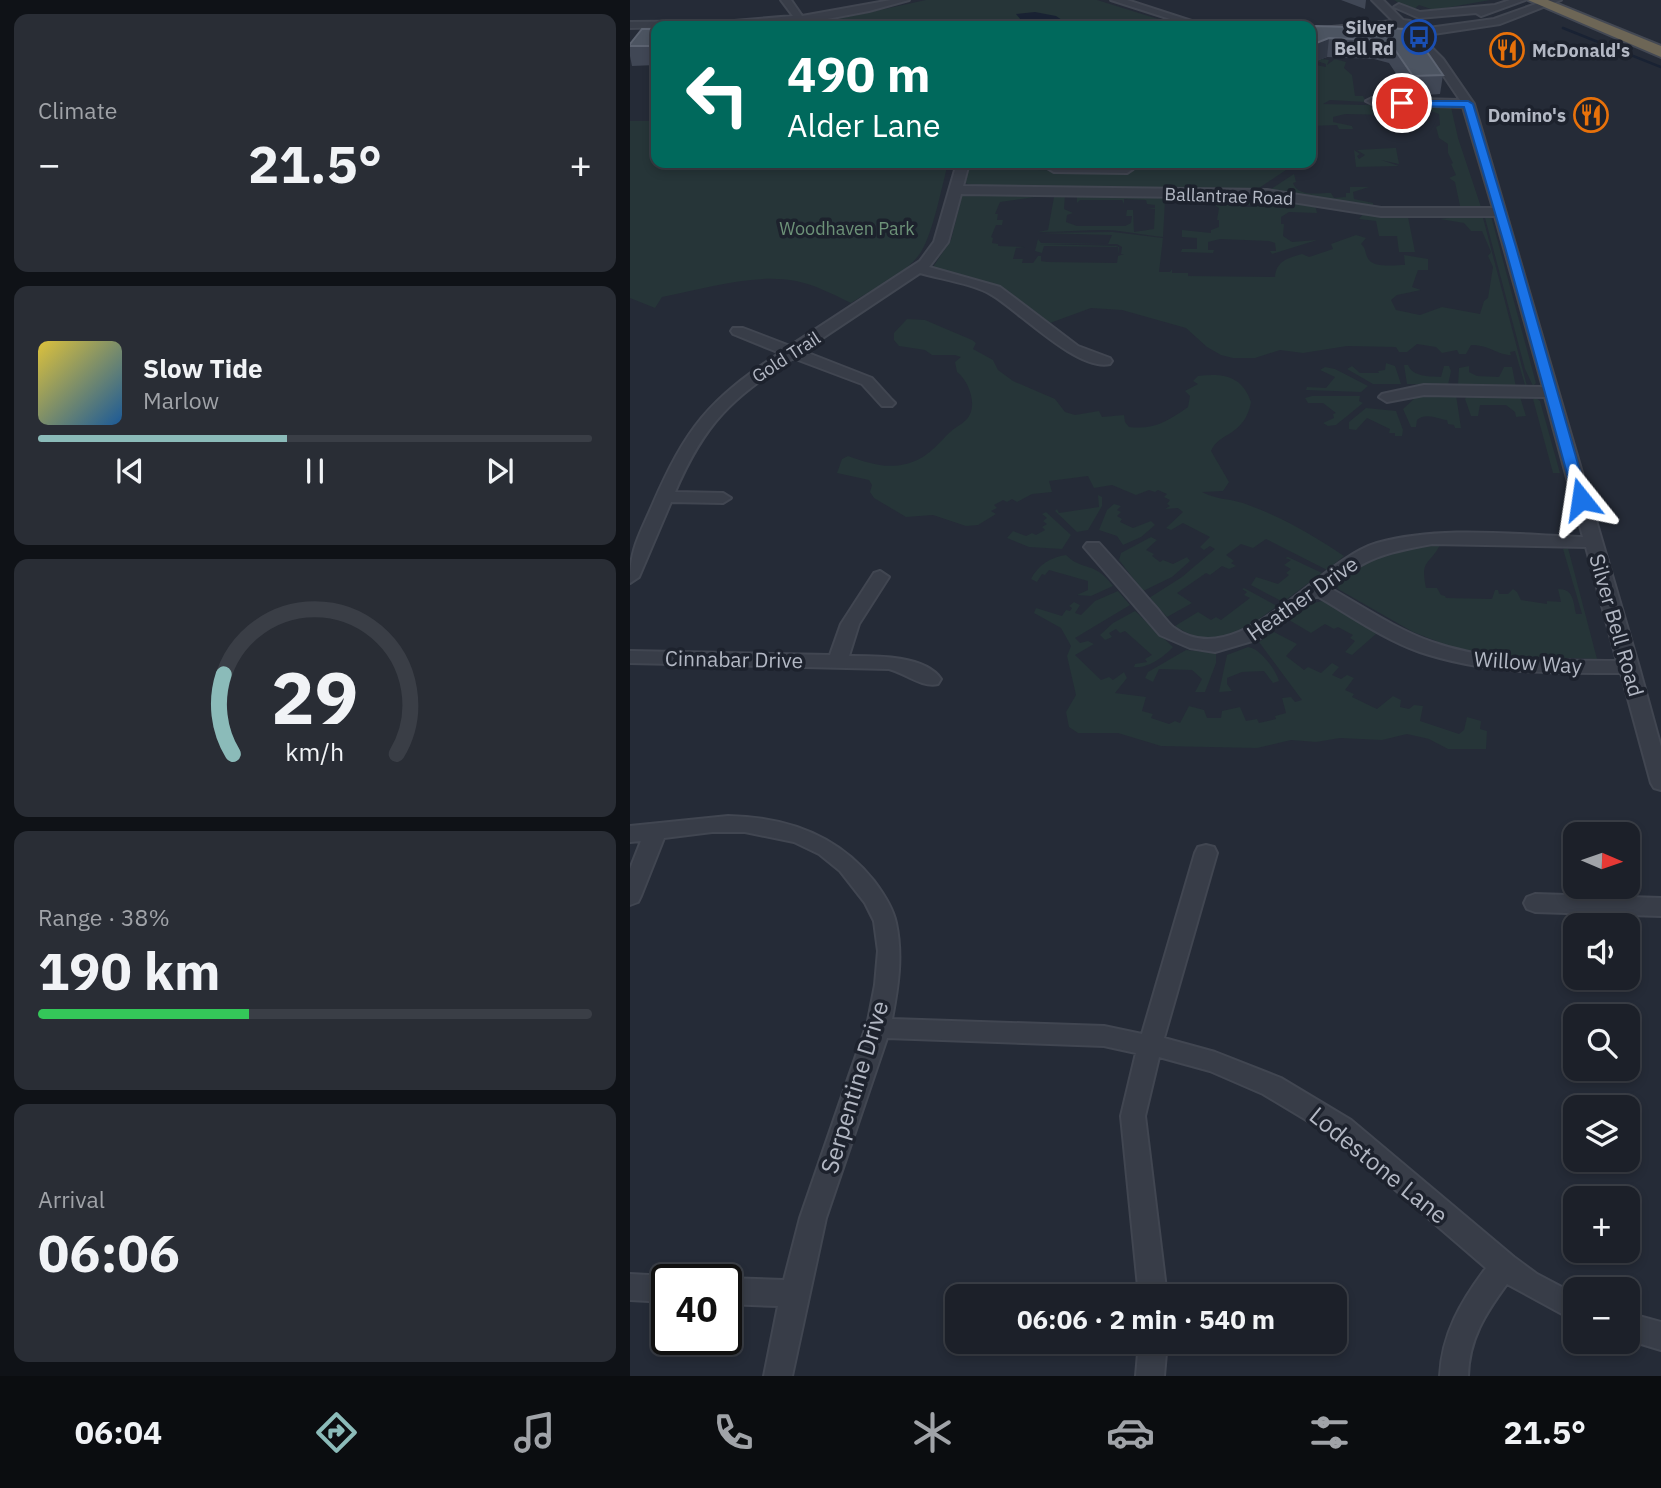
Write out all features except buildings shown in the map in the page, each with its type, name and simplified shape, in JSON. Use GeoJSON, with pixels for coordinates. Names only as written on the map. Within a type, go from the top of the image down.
{"type":"FeatureCollection","features":[{"type":"Feature","properties":{"kind":"highway"},"geometry":{"type":"LineString","coordinates":[[1550,1],[1661,40]]}},
{"type":"Feature","properties":{"kind":"highway"},"geometry":{"type":"LineString","coordinates":[[1550,1],[1661,52]]}},
{"type":"Feature","properties":{"kind":"street"},"geometry":{"type":"LineString","coordinates":[[786,0],[801,21],[904,0]]}},
{"type":"Feature","properties":{"kind":"street"},"geometry":{"type":"LineString","coordinates":[[1116,0],[1185,21]]}},
{"type":"Feature","properties":{"kind":"street","name":"Silver Bell Road"},"geometry":{"type":"LineString","coordinates":[[1377,0],[1443,66],[1468,104],[1501,212],[1661,783]]}},
{"type":"Feature","properties":{"kind":"street"},"geometry":{"type":"LineString","coordinates":[[1316,31],[1471,15],[1520,0]]}},
{"type":"Feature","properties":{"kind":"street"},"geometry":{"type":"LineString","coordinates":[[1316,38],[1410,34],[1496,22],[1550,1]]}},
{"type":"Feature","properties":{"kind":"street"},"geometry":{"type":"LineString","coordinates":[[1395,4],[1419,15],[1499,8]]}},
{"type":"Feature","properties":{"kind":"street"},"geometry":{"type":"LineString","coordinates":[[1395,4],[1451,56]]}},
{"type":"Feature","properties":{"kind":"street"},"geometry":{"type":"LineString","coordinates":[[630,25],[651,25]]}},
{"type":"Feature","properties":{"kind":"street","name":"Silver Bell Road"},"geometry":{"type":"LineString","coordinates":[[1468,104],[1469,82]]}},
{"type":"Feature","properties":{"kind":"street"},"geometry":{"type":"LineString","coordinates":[[1372,101],[1468,104]]}},
{"type":"Feature","properties":{"kind":"street","name":"Gold Trail"},"geometry":{"type":"LineString","coordinates":[[630,576],[691,441],[709,417],[742,386],[919,270],[940,244],[962,168]]}},
{"type":"Feature","properties":{"kind":"street"},"geometry":{"type":"LineString","coordinates":[[1054,168],[1127,169]]}},
{"type":"Feature","properties":{"kind":"street","name":"Ballantrae Road"},"geometry":{"type":"LineString","coordinates":[[955,190],[1263,194],[1381,212],[1501,212]]}},
{"type":"Feature","properties":{"kind":"street"},"geometry":{"type":"LineString","coordinates":[[919,270],[995,290],[1073,349],[1105,361]]}},
{"type":"Feature","properties":{"kind":"street"},"geometry":{"type":"LineString","coordinates":[[738,331],[867,381],[887,403]]}},
{"type":"Feature","properties":{"kind":"street"},"geometry":{"type":"LineString","coordinates":[[1387,397],[1424,390],[1551,392]]}},
{"type":"Feature","properties":{"kind":"street"},"geometry":{"type":"LineString","coordinates":[[664,497],[723,498]]}},
{"type":"Feature","properties":{"kind":"street","name":"Heather Drive"},"geometry":{"type":"LineString","coordinates":[[1093,547],[1167,631],[1199,644],[1222,645],[1244,640],[1359,557],[1400,543],[1432,538],[1593,542]]}},
{"type":"Feature","properties":{"kind":"street"},"geometry":{"type":"LineString","coordinates":[[838,661],[850,624],[880,577]]}},
{"type":"Feature","properties":{"kind":"street","name":"Willow Way"},"geometry":{"type":"LineString","coordinates":[[1317,588],[1406,638],[1462,658],[1509,664],[1630,667]]}},
{"type":"Feature","properties":{"kind":"street","name":"Cinnabar Drive"},"geometry":{"type":"LineString","coordinates":[[630,657],[898,664],[931,679]]}},
{"type":"Feature","properties":{"kind":"street","name":"Serpentine Drive"},"geometry":{"type":"LineString","coordinates":[[630,834],[727,823],[761,826],[805,838],[836,854],[874,898],[885,923],[889,964],[876,1028],[819,1197],[794,1294],[778,1376]]}},
{"type":"Feature","properties":{"kind":"street"},"geometry":{"type":"LineString","coordinates":[[630,896],[656,831]]}},
{"type":"Feature","properties":{"kind":"street"},"geometry":{"type":"LineString","coordinates":[[1151,1284],[1133,1125],[1137,1090],[1206,853]]}},
{"type":"Feature","properties":{"kind":"street"},"geometry":{"type":"LineString","coordinates":[[1535,903],[1661,907]]}},
{"type":"Feature","properties":{"kind":"street","name":"Lodestone Lane"},"geometry":{"type":"LineString","coordinates":[[876,1028],[1088,1034],[1150,1044],[1197,1056],[1253,1077],[1342,1128],[1504,1266],[1527,1283],[1563,1302]]}},
{"type":"Feature","properties":{"kind":"street"},"geometry":{"type":"LineString","coordinates":[[1454,1376],[1458,1341],[1466,1319],[1504,1266]]}},
{"type":"Feature","properties":{"kind":"street"},"geometry":{"type":"LineString","coordinates":[[630,1287],[651,1288]]}},
{"type":"Feature","properties":{"kind":"street"},"geometry":{"type":"LineString","coordinates":[[742,1292],[794,1294]]}},
{"type":"Feature","properties":{"kind":"street"},"geometry":{"type":"LineString","coordinates":[[1640,1330],[1661,1336]]}},
{"type":"Feature","properties":{"kind":"street"},"geometry":{"type":"LineString","coordinates":[[1150,1376],[1152,1354]]}},
{"type":"Feature","properties":{"kind":"green space"},"geometry":{"type":"Polygon","coordinates":[[[926,0],[1097,0],[1158,19],[1153,21],[829,21],[926,0]]]}},
{"type":"Feature","properties":{"kind":"green space"},"geometry":{"type":"Polygon","coordinates":[[[1394,0],[1490,0],[1434,10],[1419,5],[1412,11],[1394,0]]]}},
{"type":"Feature","properties":{"kind":"green space"},"geometry":{"type":"Polygon","coordinates":[[[1335,59],[1346,62],[1344,68],[1352,75],[1355,96],[1363,96],[1366,102],[1330,100],[1323,104],[1451,107],[1458,138],[1481,207],[1448,207],[1460,206],[1455,182],[1449,178],[1456,175],[1448,153],[1448,144],[1439,138],[1436,127],[1440,125],[1439,114],[1431,111],[1395,115],[1345,114],[1333,117],[1333,122],[1352,126],[1353,129],[1339,129],[1337,125],[1316,126],[1316,65],[1326,67],[1326,64],[1317,61],[1329,60],[1327,65],[1335,59]]]}},
{"type":"Feature","properties":{"kind":"green space","name":"Woodhaven Park"},"geometry":{"type":"Polygon","coordinates":[[[630,121],[651,121],[651,168],[947,168],[933,222],[921,252],[898,274],[851,303],[824,290],[780,279],[746,280],[662,297],[655,308],[630,298],[630,121]]]}},
{"type":"Feature","properties":{"kind":"green space"},"geometry":{"type":"Polygon","coordinates":[[[1396,148],[1399,164],[1381,160],[1399,166],[1356,167],[1354,150],[1360,154],[1357,156],[1359,159],[1365,155],[1357,150],[1396,148]]]}},
{"type":"Feature","properties":{"kind":"green space"},"geometry":{"type":"Polygon","coordinates":[[[969,168],[1128,171],[1126,168],[1295,168],[1286,170],[1256,190],[977,187],[965,183],[969,168]]]}},
{"type":"Feature","properties":{"kind":"green space"},"geometry":{"type":"Polygon","coordinates":[[[1294,174],[1296,182],[1293,183],[1299,190],[1308,193],[1331,193],[1334,198],[1346,197],[1346,193],[1350,193],[1350,187],[1369,187],[1353,192],[1354,199],[1373,203],[1374,208],[1271,189],[1294,174]]]}},
{"type":"Feature","properties":{"kind":"green space"},"geometry":{"type":"Polygon","coordinates":[[[1065,195],[1064,209],[1073,213],[1067,215],[1066,222],[1077,226],[1125,226],[1131,223],[1132,216],[1126,216],[1127,210],[1133,210],[1134,232],[1154,229],[1155,209],[1147,208],[1155,208],[1155,205],[1147,204],[1146,200],[1124,199],[1124,204],[1122,200],[1080,200],[1077,203],[1077,196],[1172,197],[1171,200],[1165,200],[1163,237],[1107,230],[1038,232],[1048,230],[1054,197],[1046,196],[1065,195]]]}},
{"type":"Feature","properties":{"kind":"green space"},"geometry":{"type":"Polygon","coordinates":[[[962,196],[1035,197],[1000,202],[995,214],[998,214],[997,220],[1003,220],[1002,225],[996,225],[991,237],[992,243],[998,246],[1025,247],[1016,248],[1013,259],[1023,259],[1022,263],[1033,263],[1041,256],[1041,261],[1047,262],[1117,263],[1118,256],[1124,254],[1121,254],[1122,247],[1108,244],[1112,235],[1038,233],[1113,232],[1163,238],[1159,272],[1170,272],[1172,269],[1172,273],[1188,273],[1188,276],[1275,277],[1280,264],[1288,259],[1302,254],[1309,257],[1333,249],[1331,244],[1356,235],[1366,238],[1361,244],[1372,263],[1405,265],[1404,255],[1428,259],[1428,270],[1418,270],[1412,287],[1421,290],[1397,295],[1391,300],[1396,310],[1420,315],[1442,307],[1480,314],[1484,301],[1488,298],[1493,267],[1488,256],[1491,252],[1482,231],[1471,231],[1464,223],[1440,219],[1482,214],[1527,386],[1515,351],[1506,355],[1478,345],[1471,345],[1466,354],[1459,354],[1457,350],[1442,353],[1436,347],[1417,344],[1407,352],[1399,352],[1396,347],[1347,346],[1303,353],[1280,350],[1255,358],[1233,358],[1207,347],[1186,328],[1122,310],[1091,308],[1050,323],[1007,290],[933,267],[951,240],[962,196]]]}},
{"type":"Feature","properties":{"kind":"green space"},"geometry":{"type":"Polygon","coordinates":[[[1245,196],[1246,205],[1241,207],[1253,207],[1248,205],[1248,196],[1315,205],[1317,213],[1289,212],[1281,217],[1281,224],[1284,224],[1283,236],[1292,242],[1317,240],[1272,254],[1270,251],[1276,251],[1275,243],[1269,241],[1220,239],[1208,242],[1208,250],[1214,250],[1213,253],[1181,252],[1182,249],[1197,249],[1197,238],[1182,237],[1182,230],[1211,233],[1211,230],[1219,227],[1219,208],[1207,203],[1184,204],[1185,198],[1245,196]]]}},
{"type":"Feature","properties":{"kind":"green space"},"geometry":{"type":"Polygon","coordinates":[[[1363,214],[1408,217],[1415,252],[1399,252],[1397,236],[1379,236],[1376,221],[1359,219],[1363,214]]]}},
{"type":"Feature","properties":{"kind":"green space"},"geometry":{"type":"Polygon","coordinates":[[[1484,214],[1491,216],[1536,383],[1533,386],[1525,369],[1484,214]]]}},
{"type":"Feature","properties":{"kind":"green space"},"geometry":{"type":"Polygon","coordinates":[[[1038,239],[1041,243],[1108,244],[1040,244],[1116,246],[1119,247],[1118,254],[1118,247],[1044,246],[1042,253],[1035,251],[1038,239]]]}},
{"type":"Feature","properties":{"kind":"green space"},"geometry":{"type":"Polygon","coordinates":[[[907,319],[925,320],[972,340],[976,343],[973,349],[993,360],[998,370],[1013,381],[1055,399],[1065,412],[1075,415],[1099,411],[1102,417],[1124,415],[1129,427],[1146,427],[1161,423],[1188,407],[1190,396],[1185,391],[1198,384],[1193,381],[1198,376],[1231,378],[1243,387],[1251,402],[1243,421],[1211,451],[1229,482],[1223,491],[1202,492],[1243,503],[1270,514],[1308,533],[1344,556],[1327,570],[1266,539],[1253,548],[1241,544],[1226,555],[1236,566],[1229,569],[1222,566],[1210,575],[1206,573],[1177,593],[1192,603],[1167,617],[1149,598],[1182,577],[1215,549],[1210,546],[1204,550],[1200,547],[1210,537],[1183,523],[1171,530],[1166,528],[1183,512],[1178,508],[1165,509],[1170,506],[1167,504],[1170,500],[1164,497],[1167,494],[1158,490],[1136,495],[1112,485],[1094,488],[1088,476],[1049,481],[1052,492],[1032,494],[1017,502],[1012,499],[1007,502],[1003,500],[994,505],[997,508],[991,511],[996,514],[978,525],[966,526],[933,515],[906,517],[874,498],[870,492],[872,485],[869,480],[837,473],[842,459],[848,456],[884,466],[913,462],[930,452],[970,415],[971,394],[957,372],[955,362],[961,357],[932,355],[925,350],[899,346],[894,340],[894,333],[907,319]]]}},
{"type":"Feature","properties":{"kind":"green space"},"geometry":{"type":"Polygon","coordinates":[[[1386,363],[1395,366],[1401,384],[1373,384],[1347,369],[1352,366],[1360,373],[1379,373],[1378,371],[1385,370],[1386,363]]]}},
{"type":"Feature","properties":{"kind":"green space"},"geometry":{"type":"Polygon","coordinates":[[[1404,365],[1408,365],[1417,374],[1441,377],[1444,366],[1449,366],[1451,371],[1448,385],[1407,384],[1404,365]]]}},
{"type":"Feature","properties":{"kind":"green space"},"geometry":{"type":"Polygon","coordinates":[[[1469,366],[1469,372],[1477,376],[1499,377],[1504,367],[1512,367],[1516,387],[1458,385],[1459,368],[1469,366]]]}},
{"type":"Feature","properties":{"kind":"green space"},"geometry":{"type":"Polygon","coordinates":[[[1325,367],[1335,369],[1368,386],[1361,392],[1306,390],[1307,387],[1326,388],[1335,377],[1320,370],[1325,367]]]}},
{"type":"Feature","properties":{"kind":"green space"},"geometry":{"type":"Polygon","coordinates":[[[1456,395],[1461,428],[1448,424],[1447,420],[1428,416],[1417,420],[1416,427],[1411,427],[1403,409],[1415,398],[1456,395]]]}},
{"type":"Feature","properties":{"kind":"green space"},"geometry":{"type":"Polygon","coordinates":[[[1360,396],[1359,401],[1363,403],[1336,425],[1328,426],[1323,423],[1334,418],[1333,414],[1336,413],[1323,403],[1308,403],[1305,398],[1360,396]]]}},
{"type":"Feature","properties":{"kind":"green space"},"geometry":{"type":"Polygon","coordinates":[[[1467,396],[1520,397],[1526,416],[1516,417],[1515,412],[1506,405],[1480,405],[1478,416],[1471,416],[1465,399],[1467,396]]]}},
{"type":"Feature","properties":{"kind":"green space"},"geometry":{"type":"Polygon","coordinates":[[[1533,399],[1540,401],[1560,473],[1553,473],[1533,399]]]}},
{"type":"Feature","properties":{"kind":"green space"},"geometry":{"type":"Polygon","coordinates":[[[1366,408],[1396,411],[1403,430],[1402,436],[1389,433],[1390,429],[1367,418],[1356,430],[1349,429],[1349,422],[1366,408]]]}},
{"type":"Feature","properties":{"kind":"green space"},"geometry":{"type":"Polygon","coordinates":[[[1098,495],[1102,497],[1102,506],[1088,530],[1077,532],[1055,511],[1057,509],[1059,513],[1099,507],[1098,495]]]}},
{"type":"Feature","properties":{"kind":"green space"},"geometry":{"type":"Polygon","coordinates":[[[1114,504],[1121,506],[1117,510],[1121,512],[1117,516],[1122,519],[1120,522],[1133,528],[1151,521],[1155,525],[1141,537],[1123,545],[1117,536],[1099,530],[1107,510],[1114,504]]]}},
{"type":"Feature","properties":{"kind":"green space"},"geometry":{"type":"Polygon","coordinates":[[[1046,512],[1071,535],[1062,549],[1029,547],[1007,538],[1013,531],[1026,536],[1045,530],[1042,527],[1047,524],[1043,521],[1047,518],[1042,514],[1046,512]]]}},
{"type":"Feature","properties":{"kind":"green space"},"geometry":{"type":"Polygon","coordinates":[[[1151,537],[1157,540],[1146,550],[1154,554],[1152,556],[1160,562],[1163,560],[1173,564],[1187,557],[1190,561],[1172,577],[1143,591],[1119,560],[1121,553],[1151,537]]]}},
{"type":"Feature","properties":{"kind":"green space"},"geometry":{"type":"Polygon","coordinates":[[[1440,545],[1425,567],[1424,579],[1426,588],[1437,588],[1446,598],[1492,599],[1495,590],[1498,590],[1499,594],[1508,594],[1513,589],[1521,600],[1547,604],[1547,601],[1561,602],[1558,589],[1570,593],[1576,614],[1582,614],[1563,549],[1568,548],[1597,659],[1506,656],[1454,648],[1413,632],[1338,589],[1352,570],[1381,556],[1440,545]]]}},
{"type":"Feature","properties":{"kind":"green space"},"geometry":{"type":"Polygon","coordinates":[[[1066,555],[1094,569],[1113,586],[1091,596],[1077,595],[1088,590],[1088,581],[1049,570],[1045,575],[1042,574],[1037,582],[1031,579],[1046,562],[1066,555]]]}},
{"type":"Feature","properties":{"kind":"green space"},"geometry":{"type":"Polygon","coordinates":[[[1288,557],[1322,573],[1283,602],[1251,585],[1256,577],[1278,584],[1289,575],[1286,573],[1291,569],[1284,565],[1291,560],[1285,558],[1288,557]]]}},
{"type":"Feature","properties":{"kind":"green space"},"geometry":{"type":"Polygon","coordinates":[[[1242,589],[1277,606],[1241,630],[1216,638],[1203,638],[1175,626],[1198,612],[1211,620],[1216,617],[1221,620],[1250,598],[1244,595],[1247,592],[1242,589]]]}},
{"type":"Feature","properties":{"kind":"green space"},"geometry":{"type":"Polygon","coordinates":[[[1118,591],[1130,605],[1075,638],[1080,643],[1088,641],[1094,644],[1075,655],[1101,680],[1109,677],[1113,680],[1124,672],[1127,678],[1115,693],[1146,697],[1142,711],[1153,714],[1151,718],[1169,724],[1175,721],[1180,723],[1189,706],[1204,710],[1207,718],[1221,718],[1222,711],[1240,707],[1246,721],[1257,719],[1259,723],[1276,719],[1275,716],[1286,713],[1282,698],[1291,697],[1295,702],[1302,700],[1259,642],[1274,632],[1297,644],[1286,656],[1304,670],[1308,667],[1321,673],[1332,663],[1339,667],[1332,675],[1341,679],[1347,675],[1354,678],[1345,690],[1354,694],[1352,697],[1377,709],[1393,696],[1401,700],[1400,707],[1409,709],[1414,705],[1423,706],[1420,721],[1459,734],[1464,730],[1467,717],[1481,721],[1480,729],[1487,731],[1486,749],[1448,749],[1429,739],[1407,734],[1382,740],[1291,740],[1257,748],[1161,746],[1118,733],[1078,733],[1069,727],[1066,712],[1076,695],[1067,656],[1071,646],[1061,628],[1034,613],[1036,608],[1062,616],[1066,610],[1070,611],[1072,608],[1069,606],[1074,602],[1080,605],[1075,613],[1081,615],[1095,601],[1118,591]]]}},
{"type":"Feature","properties":{"kind":"green space"},"geometry":{"type":"Polygon","coordinates":[[[1322,601],[1377,633],[1352,655],[1345,652],[1355,641],[1350,638],[1353,635],[1325,624],[1311,633],[1289,620],[1310,604],[1322,601]]]}},
{"type":"Feature","properties":{"kind":"green space"},"geometry":{"type":"Polygon","coordinates":[[[1135,611],[1173,647],[1155,662],[1139,667],[1134,667],[1135,664],[1147,662],[1145,659],[1152,655],[1125,631],[1120,633],[1116,629],[1109,633],[1112,637],[1105,640],[1100,635],[1113,623],[1135,611]]]}},
{"type":"Feature","properties":{"kind":"green space"},"geometry":{"type":"Polygon","coordinates":[[[1248,647],[1267,660],[1279,681],[1273,683],[1264,671],[1242,672],[1227,678],[1227,684],[1232,691],[1219,692],[1227,655],[1248,647]]]}},
{"type":"Feature","properties":{"kind":"green space"},"geometry":{"type":"Polygon","coordinates":[[[1186,650],[1216,653],[1216,663],[1205,692],[1195,692],[1202,679],[1192,670],[1159,669],[1153,682],[1145,678],[1148,672],[1186,650]]]}},
{"type":"Feature","properties":{"kind":"water"},"geometry":{"type":"Polygon","coordinates":[[[1035,12],[1056,16],[1064,21],[1020,21],[1016,14],[1035,12]]]}},
{"type":"Feature","properties":{"kind":"waterway"},"geometry":{"type":"LineString","coordinates":[[1563,28],[1661,67]]}},
{"type":"Feature","properties":{"kind":"place","name":"Silver Bell Rd"},"geometry":{"type":"Point","coordinates":[1419,37]}},
{"type":"Feature","properties":{"kind":"place","name":"McDonald's"},"geometry":{"type":"Point","coordinates":[1507,50]}},
{"type":"Feature","properties":{"kind":"place","name":"Domino's"},"geometry":{"type":"Point","coordinates":[1591,115]}},
{"type":"Feature","properties":{"kind":"route"},"geometry":{"type":"LineString","coordinates":[[1402,103],[1468,104],[1581,499]]}}]}
